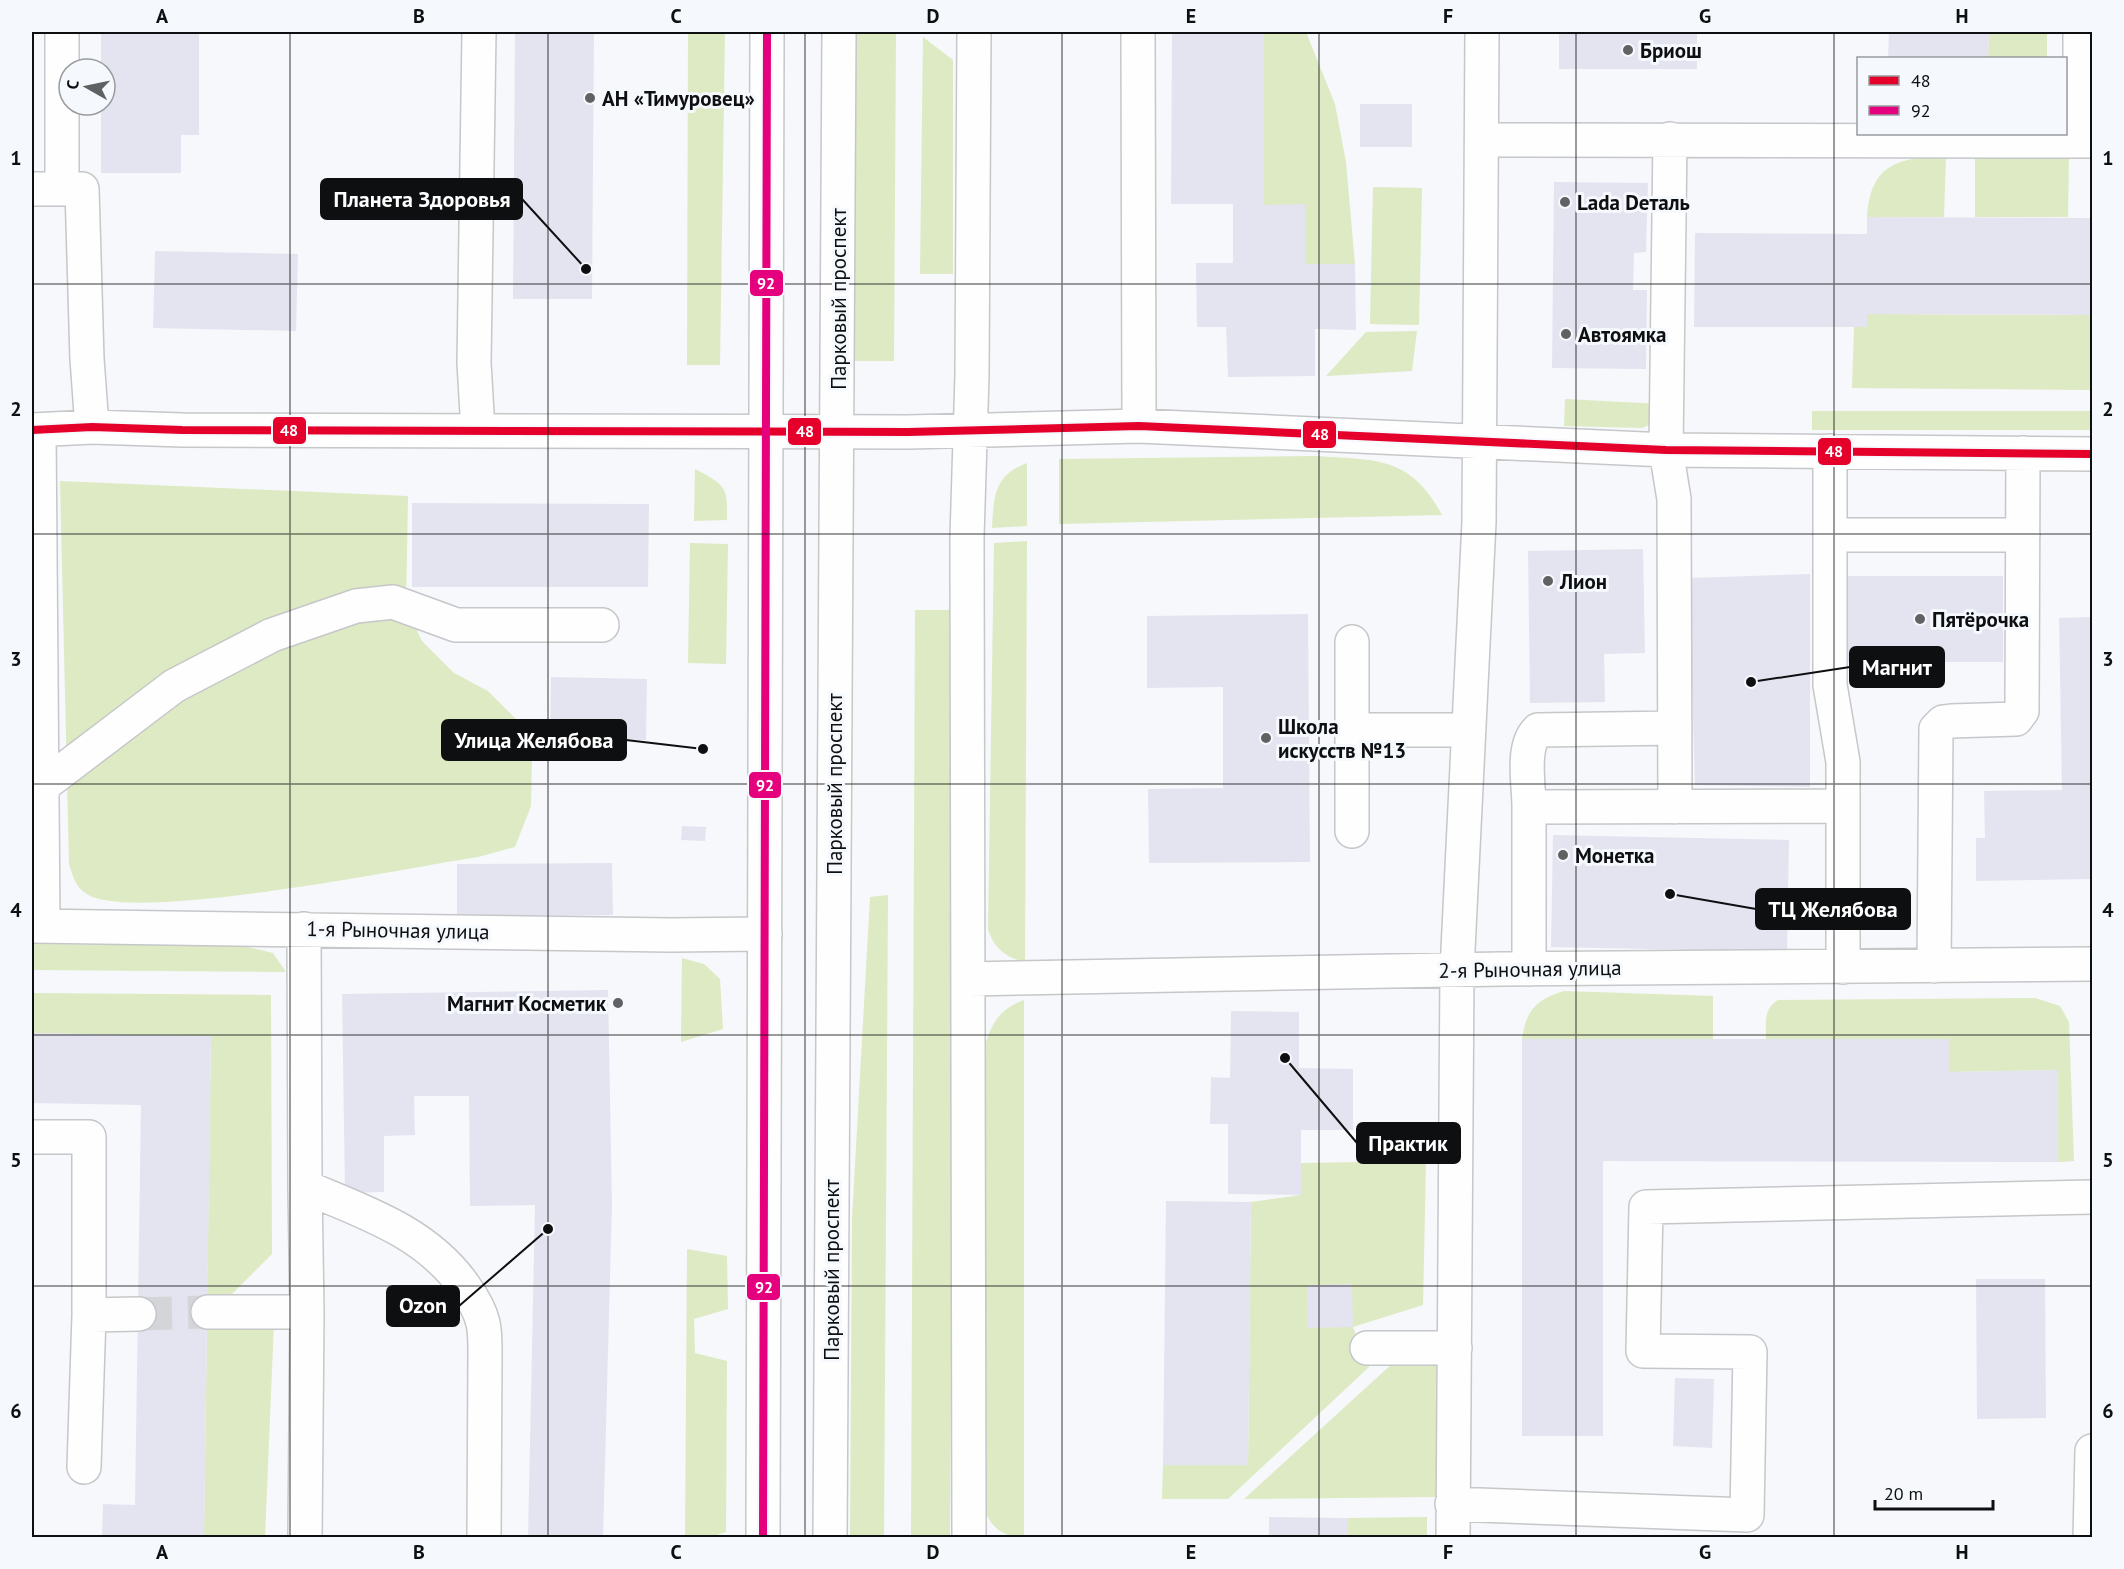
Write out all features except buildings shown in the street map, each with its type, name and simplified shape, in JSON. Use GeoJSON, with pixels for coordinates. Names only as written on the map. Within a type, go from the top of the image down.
{"type":"FeatureCollection","features":[{"type":"Feature","properties":{"kind":"street"},"geometry":{"type":"LineString","coordinates":[[62,32],[47,189],[82,189],[87,359],[92,427]]}},
{"type":"Feature","properties":{"kind":"street"},"geometry":{"type":"LineString","coordinates":[[478,430],[474,363],[479,32]]}},
{"type":"Feature","properties":{"kind":"street"},"geometry":{"type":"LineString","coordinates":[[763,1538],[767,32]]}},
{"type":"Feature","properties":{"kind":"street","name":"Парковый проспект"},"geometry":{"type":"LineString","coordinates":[[830,1538],[839,32]]}},
{"type":"Feature","properties":{"kind":"street"},"geometry":{"type":"LineString","coordinates":[[969,1538],[968,432],[972,375],[974,32]]}},
{"type":"Feature","properties":{"kind":"street"},"geometry":{"type":"LineString","coordinates":[[1138,32],[1139,426]]}},
{"type":"Feature","properties":{"kind":"street"},"geometry":{"type":"LineString","coordinates":[[1453,1538],[1457,970],[1479,522],[1482,32]]}},
{"type":"Feature","properties":{"kind":"street"},"geometry":{"type":"LineString","coordinates":[[1482,140],[2086,141],[2080,32]]}},
{"type":"Feature","properties":{"kind":"street"},"geometry":{"type":"LineString","coordinates":[[1670,139],[1666,450],[1674,499],[1675,807]]}},
{"type":"Feature","properties":{"kind":"street"},"geometry":{"type":"LineString","coordinates":[[37,926],[41,787],[35,430],[92,427],[182,430],[968,432],[1139,426],[1666,450],[2092,454]]}},
{"type":"Feature","properties":{"kind":"street"},"geometry":{"type":"LineString","coordinates":[[1830,451],[1830,685],[1843,762],[1843,967]]}},
{"type":"Feature","properties":{"kind":"street"},"geometry":{"type":"LineString","coordinates":[[1934,966],[1936,729],[1943,722],[1951,721],[2016,719],[2022,711],[2023,453]]}},
{"type":"Feature","properties":{"kind":"street"},"geometry":{"type":"LineString","coordinates":[[1830,535],[2023,535]]}},
{"type":"Feature","properties":{"kind":"street"},"geometry":{"type":"LineString","coordinates":[[41,787],[174,686],[272,635],[356,606],[393,602],[456,625],[602,625]]}},
{"type":"Feature","properties":{"kind":"street"},"geometry":{"type":"LineString","coordinates":[[1352,642],[1353,831]]}},
{"type":"Feature","properties":{"kind":"street"},"geometry":{"type":"LineString","coordinates":[[1529,969],[1529,747],[1531,737],[1538,730],[1675,728]]}},
{"type":"Feature","properties":{"kind":"street"},"geometry":{"type":"LineString","coordinates":[[1352,730],[1469,730]]}},
{"type":"Feature","properties":{"kind":"street"},"geometry":{"type":"LineString","coordinates":[[1529,807],[1843,806]]}},
{"type":"Feature","properties":{"kind":"street","name":"1-я Рыночная улица"},"geometry":{"type":"LineString","coordinates":[[37,926],[670,935],[765,934]]}},
{"type":"Feature","properties":{"kind":"street"},"geometry":{"type":"LineString","coordinates":[[304,929],[307,1312],[305,1538]]}},
{"type":"Feature","properties":{"kind":"street","name":"2-я Рыночная улица"},"geometry":{"type":"LineString","coordinates":[[969,979],[1529,969],[2092,964]]}},
{"type":"Feature","properties":{"kind":"street"},"geometry":{"type":"LineString","coordinates":[[32,1137],[90,1137],[89,1315],[84,1467]]}},
{"type":"Feature","properties":{"kind":"street"},"geometry":{"type":"LineString","coordinates":[[305,1187],[397,1226],[433,1250],[474,1299],[483,1322],[485,1351],[484,1538]]}},
{"type":"Feature","properties":{"kind":"street"},"geometry":{"type":"LineString","coordinates":[[1452,1504],[1748,1515],[1750,1352],[1643,1351],[1646,1207],[2092,1197]]}},
{"type":"Feature","properties":{"kind":"street"},"geometry":{"type":"LineString","coordinates":[[208,1312],[307,1312]]}},
{"type":"Feature","properties":{"kind":"street"},"geometry":{"type":"LineString","coordinates":[[89,1315],[139,1314]]}},
{"type":"Feature","properties":{"kind":"street"},"geometry":{"type":"LineString","coordinates":[[1367,1348],[1455,1348]]}},
{"type":"Feature","properties":{"kind":"street"},"geometry":{"type":"LineString","coordinates":[[2090,1538],[2092,1451]]}},
{"type":"Feature","properties":{"kind":"green space"},"geometry":{"type":"Polygon","coordinates":[[[688,32],[725,32],[720,365],[687,365],[688,32]]]}},
{"type":"Feature","properties":{"kind":"green space"},"geometry":{"type":"Polygon","coordinates":[[[854,32],[896,32],[894,361],[853,361],[854,32]]]}},
{"type":"Feature","properties":{"kind":"green space"},"geometry":{"type":"Polygon","coordinates":[[[1264,32],[1306,32],[1335,104],[1346,162],[1355,264],[1305,264],[1305,205],[1264,205],[1264,32]]]}},
{"type":"Feature","properties":{"kind":"green space"},"geometry":{"type":"Polygon","coordinates":[[[1989,32],[2047,32],[2047,57],[1988,57],[1989,32]]]}},
{"type":"Feature","properties":{"kind":"green space"},"geometry":{"type":"Polygon","coordinates":[[[923,37],[953,60],[953,274],[920,274],[923,37]]]}},
{"type":"Feature","properties":{"kind":"green space"},"geometry":{"type":"Polygon","coordinates":[[[1975,154],[2069,154],[2068,217],[1975,217],[1975,154]]]}},
{"type":"Feature","properties":{"kind":"green space"},"geometry":{"type":"Polygon","coordinates":[[[1946,155],[1944,217],[1867,217],[1874,185],[1881,174],[1901,162],[1946,155]]]}},
{"type":"Feature","properties":{"kind":"green space"},"geometry":{"type":"Polygon","coordinates":[[[1373,187],[1422,188],[1419,325],[1370,324],[1373,187]]]}},
{"type":"Feature","properties":{"kind":"green space"},"geometry":{"type":"Polygon","coordinates":[[[1867,314],[2092,315],[2092,390],[1852,388],[1854,327],[1867,327],[1867,314]]]}},
{"type":"Feature","properties":{"kind":"green space"},"geometry":{"type":"Polygon","coordinates":[[[1417,331],[1412,371],[1326,376],[1366,332],[1417,331]]]}},
{"type":"Feature","properties":{"kind":"green space"},"geometry":{"type":"Polygon","coordinates":[[[1565,399],[1662,404],[1658,421],[1642,428],[1564,426],[1565,399]]]}},
{"type":"Feature","properties":{"kind":"green space"},"geometry":{"type":"Polygon","coordinates":[[[1812,411],[2092,411],[2092,430],[1812,430],[1812,411]]]}},
{"type":"Feature","properties":{"kind":"green space"},"geometry":{"type":"Polygon","coordinates":[[[1315,456],[1374,461],[1404,471],[1418,481],[1442,515],[1059,524],[1059,459],[1315,456]]]}},
{"type":"Feature","properties":{"kind":"green space"},"geometry":{"type":"Polygon","coordinates":[[[1027,463],[1027,526],[992,528],[995,497],[1002,480],[1016,468],[1027,463]]]}},
{"type":"Feature","properties":{"kind":"green space"},"geometry":{"type":"Polygon","coordinates":[[[695,469],[719,483],[723,488],[727,500],[727,520],[694,521],[695,469]]]}},
{"type":"Feature","properties":{"kind":"green space"},"geometry":{"type":"Polygon","coordinates":[[[60,481],[408,496],[406,608],[422,641],[454,673],[488,691],[518,721],[532,756],[531,806],[515,847],[478,857],[337,881],[213,898],[158,902],[114,901],[83,891],[75,881],[69,864],[60,481]]]}},
{"type":"Feature","properties":{"kind":"green space"},"geometry":{"type":"Polygon","coordinates":[[[1027,541],[1025,962],[1012,958],[1002,951],[988,930],[994,543],[1027,541]]]}},
{"type":"Feature","properties":{"kind":"green space"},"geometry":{"type":"Polygon","coordinates":[[[690,543],[728,544],[726,664],[688,663],[690,543]]]}},
{"type":"Feature","properties":{"kind":"green space"},"geometry":{"type":"Polygon","coordinates":[[[915,610],[955,610],[950,1537],[911,1538],[915,610]]]}},
{"type":"Feature","properties":{"kind":"green space"},"geometry":{"type":"Polygon","coordinates":[[[888,895],[884,1537],[850,1537],[852,1219],[870,897],[888,895]]]}},
{"type":"Feature","properties":{"kind":"green space"},"geometry":{"type":"Polygon","coordinates":[[[32,944],[244,946],[273,953],[286,972],[32,970],[32,944]]]}},
{"type":"Feature","properties":{"kind":"green space"},"geometry":{"type":"Polygon","coordinates":[[[682,958],[704,964],[720,979],[723,1029],[681,1042],[682,958]]]}},
{"type":"Feature","properties":{"kind":"green space"},"geometry":{"type":"Polygon","coordinates":[[[1564,991],[1713,996],[1713,1039],[1522,1039],[1526,1021],[1539,1002],[1564,991]]]}},
{"type":"Feature","properties":{"kind":"green space"},"geometry":{"type":"Polygon","coordinates":[[[32,993],[271,995],[272,1254],[230,1296],[207,1299],[211,1037],[32,1033],[32,993]]]}},
{"type":"Feature","properties":{"kind":"green space"},"geometry":{"type":"Polygon","coordinates":[[[2035,998],[2060,1006],[2069,1022],[2074,1161],[2058,1162],[2057,1070],[1950,1072],[1950,1039],[1766,1039],[1768,1012],[1778,1000],[2035,998]]]}},
{"type":"Feature","properties":{"kind":"green space"},"geometry":{"type":"Polygon","coordinates":[[[1024,1000],[1024,1537],[1007,1535],[996,1528],[987,1516],[981,1501],[984,1049],[997,1019],[1008,1008],[1024,1000]]]}},
{"type":"Feature","properties":{"kind":"green space"},"geometry":{"type":"Polygon","coordinates":[[[1426,1161],[1423,1305],[1353,1327],[1369,1367],[1228,1499],[1162,1499],[1163,1465],[1248,1465],[1251,1202],[1301,1195],[1301,1163],[1426,1161]]]}},
{"type":"Feature","properties":{"kind":"green space"},"geometry":{"type":"Polygon","coordinates":[[[687,1249],[727,1256],[728,1309],[694,1319],[695,1353],[727,1361],[726,1532],[710,1537],[685,1537],[687,1249]]]}},
{"type":"Feature","properties":{"kind":"green space"},"geometry":{"type":"Polygon","coordinates":[[[274,1322],[265,1537],[204,1538],[207,1324],[274,1322]]]}},
{"type":"Feature","properties":{"kind":"green space"},"geometry":{"type":"Polygon","coordinates":[[[1437,1360],[1436,1497],[1244,1499],[1393,1363],[1437,1360]]]}},
{"type":"Feature","properties":{"kind":"green space"},"geometry":{"type":"Polygon","coordinates":[[[1427,1517],[1427,1537],[1348,1538],[1348,1518],[1427,1517]]]}},
{"type":"Feature","properties":{"kind":"tunnel"},"geometry":{"type":"LineString","coordinates":[[139,1314],[208,1312]]}},
{"type":"Feature","properties":{"kind":"transit line","name":"92"},"geometry":{"type":"LineString","coordinates":[[763,1538],[767,32]]}},
{"type":"Feature","properties":{"kind":"transit line","name":"48"},"geometry":{"type":"LineString","coordinates":[[32,430],[92,427],[182,430],[908,432],[1139,426],[1666,450],[2092,454]]}},
{"type":"Feature","properties":{"kind":"place","name":"Бриош"},"geometry":{"type":"Point","coordinates":[1628,50]}},
{"type":"Feature","properties":{"kind":"place","name":"АН «Тимуровец»"},"geometry":{"type":"Point","coordinates":[590,98]}},
{"type":"Feature","properties":{"kind":"place","name":"Lada Dеталь"},"geometry":{"type":"Point","coordinates":[1565,202]}},
{"type":"Feature","properties":{"kind":"place","name":"Планета Здоровья"},"geometry":{"type":"Point","coordinates":[586,269]}},
{"type":"Feature","properties":{"kind":"place","name":"Автоямка"},"geometry":{"type":"Point","coordinates":[1566,334]}},
{"type":"Feature","properties":{"kind":"place","name":"Лион"},"geometry":{"type":"Point","coordinates":[1548,581]}},
{"type":"Feature","properties":{"kind":"place","name":"Пятёрочка"},"geometry":{"type":"Point","coordinates":[1920,619]}},
{"type":"Feature","properties":{"kind":"place","name":"Магнит"},"geometry":{"type":"Point","coordinates":[1751,682]}},
{"type":"Feature","properties":{"kind":"place","name":"Школа искусств №13"},"geometry":{"type":"Point","coordinates":[1266,738]}},
{"type":"Feature","properties":{"kind":"place","name":"Улица Желябова"},"geometry":{"type":"Point","coordinates":[703,749]}},
{"type":"Feature","properties":{"kind":"place","name":"Монетка"},"geometry":{"type":"Point","coordinates":[1563,855]}},
{"type":"Feature","properties":{"kind":"place","name":"ТЦ Желябова"},"geometry":{"type":"Point","coordinates":[1670,894]}},
{"type":"Feature","properties":{"kind":"place","name":"Магнит Косметик"},"geometry":{"type":"Point","coordinates":[618,1003]}},
{"type":"Feature","properties":{"kind":"place","name":"Практик"},"geometry":{"type":"Point","coordinates":[1285,1058]}},
{"type":"Feature","properties":{"kind":"place","name":"Ozon"},"geometry":{"type":"Point","coordinates":[548,1229]}}]}
